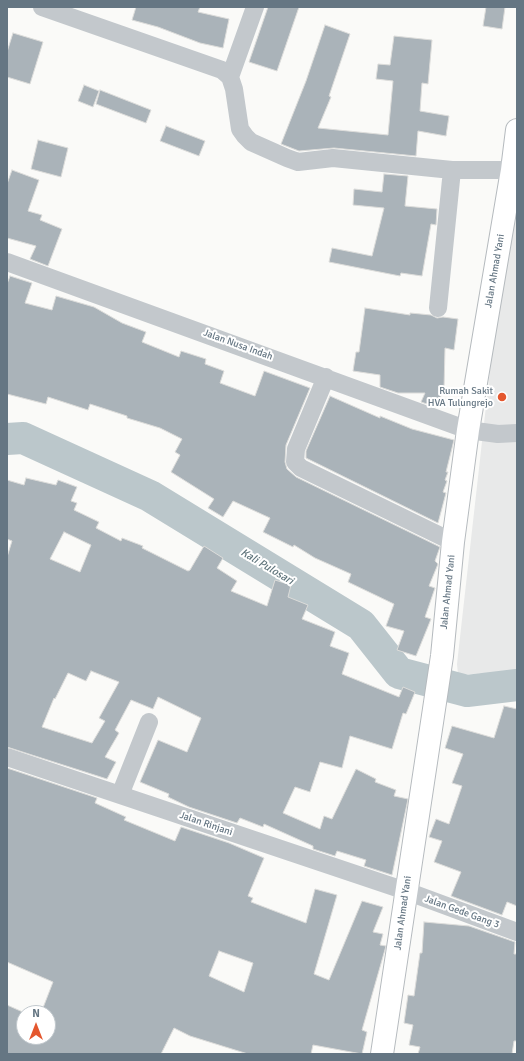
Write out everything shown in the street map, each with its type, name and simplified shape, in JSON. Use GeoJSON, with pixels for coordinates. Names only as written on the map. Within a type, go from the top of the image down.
{"type":"FeatureCollection","features":[{"type":"Feature","properties":{"kind":"main road","name":"Jalan Ahmad Yani"},"geometry":{"type":"LineString","coordinates":[[382,1054],[442,656],[453,542],[468,430],[512,185],[517,130]]}},
{"type":"Feature","properties":{"kind":"street"},"geometry":{"type":"LineString","coordinates":[[42,7],[222,70],[230,77],[234,89],[240,129],[245,136],[251,142],[287,158],[298,162],[333,158],[452,170],[512,185]]}},
{"type":"Feature","properties":{"kind":"street"},"geometry":{"type":"LineString","coordinates":[[230,77],[255,7]]}},
{"type":"Feature","properties":{"kind":"street"},"geometry":{"type":"LineString","coordinates":[[438,308],[452,170]]}},
{"type":"Feature","properties":{"kind":"street","name":"Jalan Nusa Indah"},"geometry":{"type":"LineString","coordinates":[[7,262],[468,430],[498,434],[517,433]]}},
{"type":"Feature","properties":{"kind":"street"},"geometry":{"type":"LineString","coordinates":[[326,377],[296,449],[295,462],[301,468],[453,542]]}},
{"type":"Feature","properties":{"kind":"street"},"geometry":{"type":"LineString","coordinates":[[120,795],[149,722]]}},
{"type":"Feature","properties":{"kind":"street","name":"Jalan Rinjani"},"geometry":{"type":"LineString","coordinates":[[7,757],[406,891]]}},
{"type":"Feature","properties":{"kind":"street","name":"Jalan Gede Gang 3"},"geometry":{"type":"LineString","coordinates":[[406,891],[517,932]]}},
{"type":"Feature","properties":{"kind":"shaded area","name":"Rumah Sakit HVA Tulungrejo"},"geometry":{"type":"Polygon","coordinates":[[[517,130],[517,671],[458,675],[457,664],[517,130]]]}},
{"type":"Feature","properties":{"kind":"building"},"geometry":{"type":"Polygon","coordinates":[[[136,7],[200,7],[198,12],[229,19],[223,48],[200,43],[158,27],[132,20],[136,7]]]}},
{"type":"Feature","properties":{"kind":"building"},"geometry":{"type":"Polygon","coordinates":[[[268,7],[299,7],[277,71],[249,62],[268,7]]]}},
{"type":"Feature","properties":{"kind":"building"},"geometry":{"type":"Polygon","coordinates":[[[486,7],[505,7],[502,29],[483,26],[486,7]]]}},
{"type":"Feature","properties":{"kind":"building"},"geometry":{"type":"Polygon","coordinates":[[[325,25],[350,34],[329,96],[331,97],[318,128],[388,135],[393,81],[376,79],[378,64],[390,65],[394,36],[432,40],[428,84],[422,83],[420,111],[449,116],[446,136],[418,131],[416,156],[334,148],[299,151],[281,144],[306,81],[325,25]]]}},
{"type":"Feature","properties":{"kind":"building"},"geometry":{"type":"Polygon","coordinates":[[[13,33],[43,42],[30,84],[7,77],[7,52],[13,33]]]}},
{"type":"Feature","properties":{"kind":"building"},"geometry":{"type":"Polygon","coordinates":[[[84,85],[99,91],[93,107],[78,101],[84,85]]]}},
{"type":"Feature","properties":{"kind":"building"},"geometry":{"type":"Polygon","coordinates":[[[100,90],[151,110],[146,123],[96,104],[100,90]]]}},
{"type":"Feature","properties":{"kind":"building"},"geometry":{"type":"Polygon","coordinates":[[[166,126],[205,141],[199,156],[160,141],[166,126]]]}},
{"type":"Feature","properties":{"kind":"building"},"geometry":{"type":"Polygon","coordinates":[[[38,140],[68,148],[61,177],[31,169],[38,140]]]}},
{"type":"Feature","properties":{"kind":"building"},"geometry":{"type":"Polygon","coordinates":[[[12,170],[39,180],[28,211],[42,215],[40,220],[62,229],[48,266],[30,259],[36,246],[7,238],[7,184],[12,170]]]}},
{"type":"Feature","properties":{"kind":"building"},"geometry":{"type":"Polygon","coordinates":[[[384,174],[408,176],[405,206],[437,209],[436,225],[431,224],[422,276],[401,273],[400,276],[329,262],[332,248],[372,256],[384,208],[353,205],[354,189],[382,192],[384,174]]]}},
{"type":"Feature","properties":{"kind":"building"},"geometry":{"type":"Polygon","coordinates":[[[10,276],[32,283],[25,303],[52,310],[56,296],[94,307],[122,323],[146,332],[142,342],[179,357],[181,351],[206,359],[205,364],[224,371],[220,383],[255,396],[264,371],[310,388],[286,445],[285,462],[287,469],[296,477],[440,547],[435,561],[438,564],[429,586],[435,588],[425,617],[431,619],[416,656],[397,650],[404,631],[386,626],[394,604],[348,582],[351,574],[315,558],[294,545],[293,547],[263,532],[270,518],[233,501],[223,517],[208,508],[214,499],[171,472],[180,455],[175,452],[182,439],[160,428],[127,418],[127,416],[90,404],[88,410],[48,397],[46,404],[7,394],[7,284],[10,276]]]}},
{"type":"Feature","properties":{"kind":"building"},"geometry":{"type":"Polygon","coordinates":[[[365,308],[410,315],[410,313],[431,315],[437,318],[443,317],[458,319],[454,350],[445,348],[444,389],[436,407],[421,402],[425,393],[398,393],[380,387],[380,375],[353,371],[356,352],[359,352],[365,308]]]}},
{"type":"Feature","properties":{"kind":"building"},"geometry":{"type":"Polygon","coordinates":[[[330,396],[380,418],[380,416],[412,429],[454,440],[446,472],[448,472],[445,480],[447,481],[443,492],[446,493],[438,523],[306,458],[306,451],[330,396]]]}},
{"type":"Feature","properties":{"kind":"building"},"geometry":{"type":"Polygon","coordinates":[[[26,478],[56,485],[58,480],[77,487],[71,501],[77,503],[74,510],[99,522],[96,528],[121,541],[122,538],[143,546],[142,548],[188,571],[204,546],[223,558],[217,568],[237,581],[231,591],[267,606],[275,580],[291,585],[288,597],[308,605],[302,619],[335,632],[330,646],[349,653],[342,674],[399,697],[403,687],[415,692],[406,714],[403,713],[392,749],[350,736],[342,768],[320,762],[310,792],[295,787],[283,813],[320,829],[324,816],[332,819],[356,769],[376,779],[375,782],[396,790],[394,796],[408,799],[392,875],[364,866],[366,860],[337,851],[335,856],[313,849],[313,846],[264,824],[263,827],[240,818],[237,823],[189,807],[168,797],[169,794],[140,782],[158,740],[187,752],[201,718],[158,697],[153,709],[131,700],[115,730],[119,733],[105,757],[116,762],[107,779],[7,747],[7,557],[12,541],[7,539],[7,480],[24,485],[26,478]],[[64,532],[50,559],[80,572],[91,545],[64,532]],[[91,671],[86,681],[68,673],[55,699],[54,698],[42,727],[92,743],[105,721],[99,718],[119,682],[91,671]]]}},
{"type":"Feature","properties":{"kind":"building"},"geometry":{"type":"Polygon","coordinates":[[[504,706],[517,709],[517,906],[507,902],[502,915],[451,896],[461,872],[434,862],[442,841],[429,837],[436,819],[449,824],[462,786],[452,783],[463,754],[445,748],[452,726],[494,738],[504,706]]]}},
{"type":"Feature","properties":{"kind":"building"},"geometry":{"type":"Polygon","coordinates":[[[7,768],[97,798],[95,803],[126,817],[124,820],[175,841],[181,827],[229,843],[264,858],[248,896],[253,898],[251,902],[306,923],[315,889],[337,895],[314,974],[329,980],[362,901],[383,907],[373,932],[383,934],[380,945],[386,946],[362,1030],[367,1032],[362,1054],[313,1045],[311,1054],[248,1054],[190,1036],[174,1028],[161,1054],[7,1054],[7,1005],[16,1009],[16,1045],[56,1045],[56,1005],[44,1005],[53,982],[7,962],[7,768]],[[219,951],[209,976],[244,992],[253,963],[219,951]]]}},
{"type":"Feature","properties":{"kind":"building"},"geometry":{"type":"Polygon","coordinates":[[[424,922],[469,926],[515,942],[514,954],[517,954],[517,1041],[514,1041],[512,1054],[418,1054],[420,1047],[409,1045],[413,1025],[404,1023],[408,995],[414,996],[420,953],[422,953],[424,922]]]}},
{"type":"Feature","properties":{"kind":"waterway","name":"Kali Pulosari"},"geometry":{"type":"LineString","coordinates":[[7,439],[23,438],[150,496],[361,625],[399,673],[467,691],[517,685]]}},
{"type":"Feature","properties":{"kind":"place","name":"Rumah Sakit HVA Tulungrejo"},"geometry":{"type":"Point","coordinates":[502,397]}}]}
